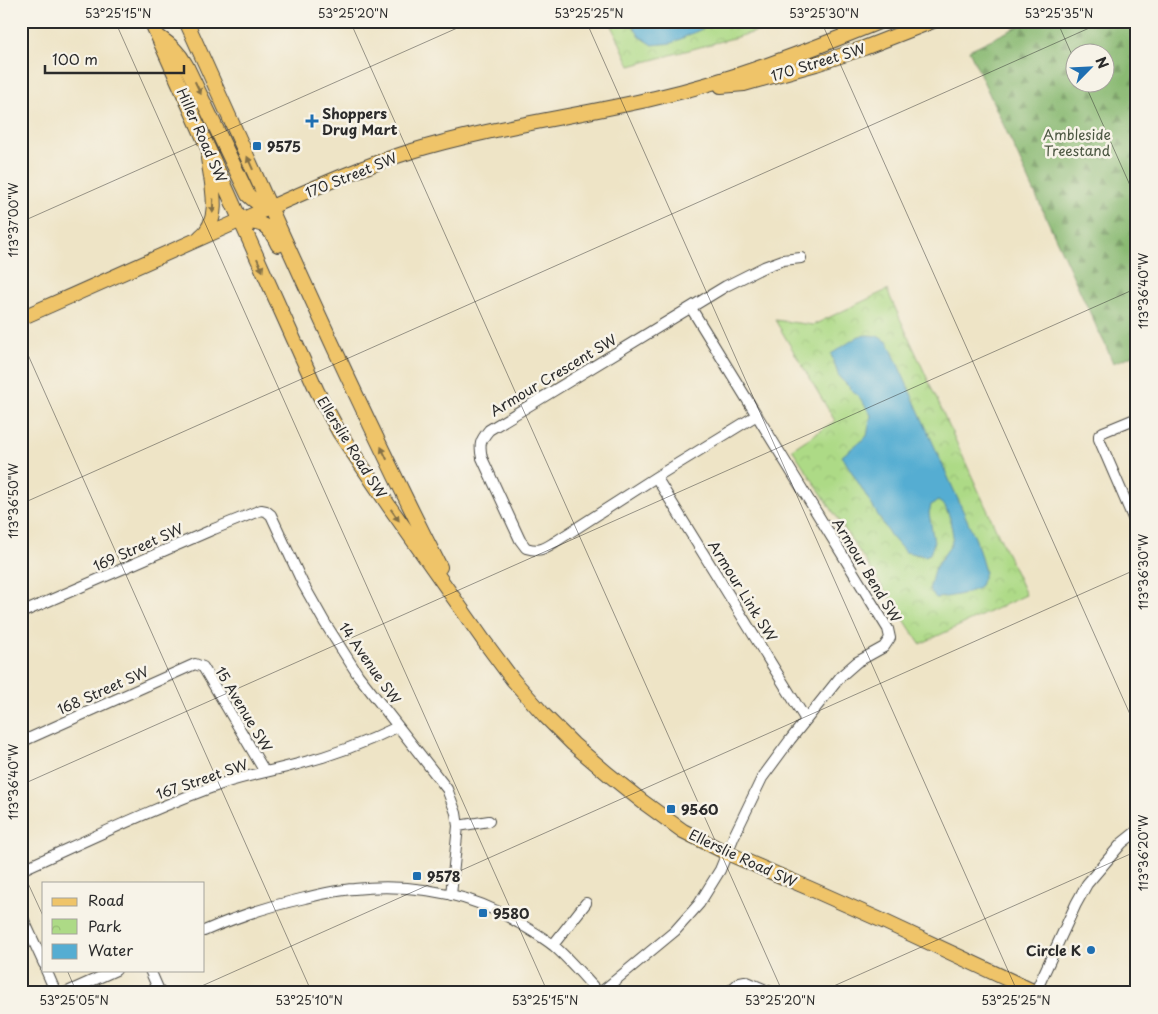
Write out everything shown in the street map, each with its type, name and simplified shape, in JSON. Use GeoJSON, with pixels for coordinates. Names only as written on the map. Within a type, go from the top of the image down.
{"type":"FeatureCollection","features":[{"type":"Feature","properties":{"kind":"main road","name":"Hiller Road SW"},"geometry":{"type":"LineString","coordinates":[[151,21],[240,221]]}},
{"type":"Feature","properties":{"kind":"main road"},"geometry":{"type":"LineString","coordinates":[[186,21],[270,207]]}},
{"type":"Feature","properties":{"kind":"main road","name":"170 Street SW"},"geometry":{"type":"LineString","coordinates":[[21,318],[270,207],[365,167],[426,147],[476,134],[698,88],[774,63],[881,21]]}},
{"type":"Feature","properties":{"kind":"main road","name":"170 Street SW"},"geometry":{"type":"LineString","coordinates":[[698,88],[744,84],[798,69],[864,48],[933,21]]}},
{"type":"Feature","properties":{"kind":"main road"},"geometry":{"type":"LineString","coordinates":[[158,37],[177,50],[186,65],[248,195],[262,206],[270,207]]}},
{"type":"Feature","properties":{"kind":"main road"},"geometry":{"type":"LineString","coordinates":[[192,242],[206,231],[212,221],[213,191],[205,140]]}},
{"type":"Feature","properties":{"kind":"main road","name":"Ellerslie Road SW"},"geometry":{"type":"LineString","coordinates":[[270,207],[358,399],[460,607]]}},
{"type":"Feature","properties":{"kind":"main road"},"geometry":{"type":"LineString","coordinates":[[240,221],[264,225],[272,231],[339,376],[358,399]]}},
{"type":"Feature","properties":{"kind":"main road","name":"Ellerslie Road SW"},"geometry":{"type":"LineString","coordinates":[[240,221],[316,390],[339,432],[388,506],[513,680],[573,744],[642,802],[684,830],[727,854],[883,921],[1036,992]]}},
{"type":"Feature","properties":{"kind":"street","name":"Armour Crescent SW"},"geometry":{"type":"LineString","coordinates":[[757,415],[555,542],[536,551],[526,548],[520,540],[482,458],[480,448],[481,439],[489,430],[726,286],[764,267],[783,260],[801,258]]}},
{"type":"Feature","properties":{"kind":"street","name":"Armour Bend SW"},"geometry":{"type":"LineString","coordinates":[[599,993],[675,931],[699,904],[720,870],[762,778],[841,676],[857,662],[884,647],[890,638],[888,629],[691,308]]}},
{"type":"Feature","properties":{"kind":"street"},"geometry":{"type":"LineString","coordinates":[[1137,418],[1099,435],[1099,439],[1137,527]]}},
{"type":"Feature","properties":{"kind":"street","name":"Armour Link SW"},"geometry":{"type":"LineString","coordinates":[[656,477],[806,720]]}},
{"type":"Feature","properties":{"kind":"street","name":"169 Street SW"},"geometry":{"type":"LineString","coordinates":[[21,613],[214,529],[261,510],[266,511]]}},
{"type":"Feature","properties":{"kind":"street","name":"14 Avenue SW"},"geometry":{"type":"LineString","coordinates":[[266,511],[271,515],[303,584],[358,675],[447,789],[456,813],[458,826],[451,895]]}},
{"type":"Feature","properties":{"kind":"street","name":"168 Street SW"},"geometry":{"type":"LineString","coordinates":[[21,742],[195,664]]}},
{"type":"Feature","properties":{"kind":"street","name":"15 Avenue SW"},"geometry":{"type":"LineString","coordinates":[[195,664],[203,667],[265,772]]}},
{"type":"Feature","properties":{"kind":"street","name":"167 Street SW"},"geometry":{"type":"LineString","coordinates":[[21,870],[166,804],[226,783],[334,754],[398,727]]}},
{"type":"Feature","properties":{"kind":"street"},"geometry":{"type":"LineString","coordinates":[[458,826],[490,821]]}},
{"type":"Feature","properties":{"kind":"street"},"geometry":{"type":"LineString","coordinates":[[1036,992],[1087,884],[1122,843],[1137,831]]}},
{"type":"Feature","properties":{"kind":"street"},"geometry":{"type":"LineString","coordinates":[[205,931],[262,908],[326,893],[353,889],[416,888],[473,901],[498,911],[526,927],[553,945],[599,993]]}},
{"type":"Feature","properties":{"kind":"street"},"geometry":{"type":"LineString","coordinates":[[553,945],[586,902]]}},
{"type":"Feature","properties":{"kind":"street"},"geometry":{"type":"LineString","coordinates":[[21,914],[42,960]]}},
{"type":"Feature","properties":{"kind":"street"},"geometry":{"type":"LineString","coordinates":[[47,972],[56,993]]}},
{"type":"Feature","properties":{"kind":"street"},"geometry":{"type":"LineString","coordinates":[[65,993],[112,972]]}},
{"type":"Feature","properties":{"kind":"street"},"geometry":{"type":"LineString","coordinates":[[151,972],[160,993]]}},
{"type":"Feature","properties":{"kind":"street"},"geometry":{"type":"LineString","coordinates":[[728,993],[740,982],[745,981],[773,993]]}},
{"type":"Feature","properties":{"kind":"green space"},"geometry":{"type":"Polygon","coordinates":[[[610,21],[763,21],[759,31],[630,66],[610,21]]]}},
{"type":"Feature","properties":{"kind":"green space","name":"Ambleside Treestand"},"geometry":{"type":"Polygon","coordinates":[[[1030,21],[1137,21],[1137,354],[1113,363],[969,50],[1030,21]]]}},
{"type":"Feature","properties":{"kind":"green space"},"geometry":{"type":"Polygon","coordinates":[[[887,290],[1026,595],[920,644],[792,449],[835,421],[775,320],[813,325],[887,290]]]}},
{"type":"Feature","properties":{"kind":"water"},"geometry":{"type":"Polygon","coordinates":[[[631,21],[709,21],[706,27],[672,43],[653,45],[639,36],[631,21]]]}},
{"type":"Feature","properties":{"kind":"water"},"geometry":{"type":"Polygon","coordinates":[[[859,336],[877,336],[888,342],[976,540],[985,572],[979,588],[958,595],[936,598],[929,590],[934,570],[951,545],[953,536],[950,518],[945,506],[938,501],[931,505],[929,513],[934,543],[930,554],[925,556],[905,552],[890,535],[842,456],[867,436],[871,415],[860,398],[839,377],[831,354],[859,336]]]}},
{"type":"Feature","properties":{"kind":"place","name":"Shoppers Drug Mart"},"geometry":{"type":"Point","coordinates":[312,121]}},
{"type":"Feature","properties":{"kind":"place","name":"9575"},"geometry":{"type":"Point","coordinates":[257,146]}},
{"type":"Feature","properties":{"kind":"place","name":"9560"},"geometry":{"type":"Point","coordinates":[671,809]}},
{"type":"Feature","properties":{"kind":"place","name":"9578"},"geometry":{"type":"Point","coordinates":[417,876]}},
{"type":"Feature","properties":{"kind":"place","name":"9580"},"geometry":{"type":"Point","coordinates":[483,913]}},
{"type":"Feature","properties":{"kind":"place","name":"Circle K"},"geometry":{"type":"Point","coordinates":[1091,950]}}]}
